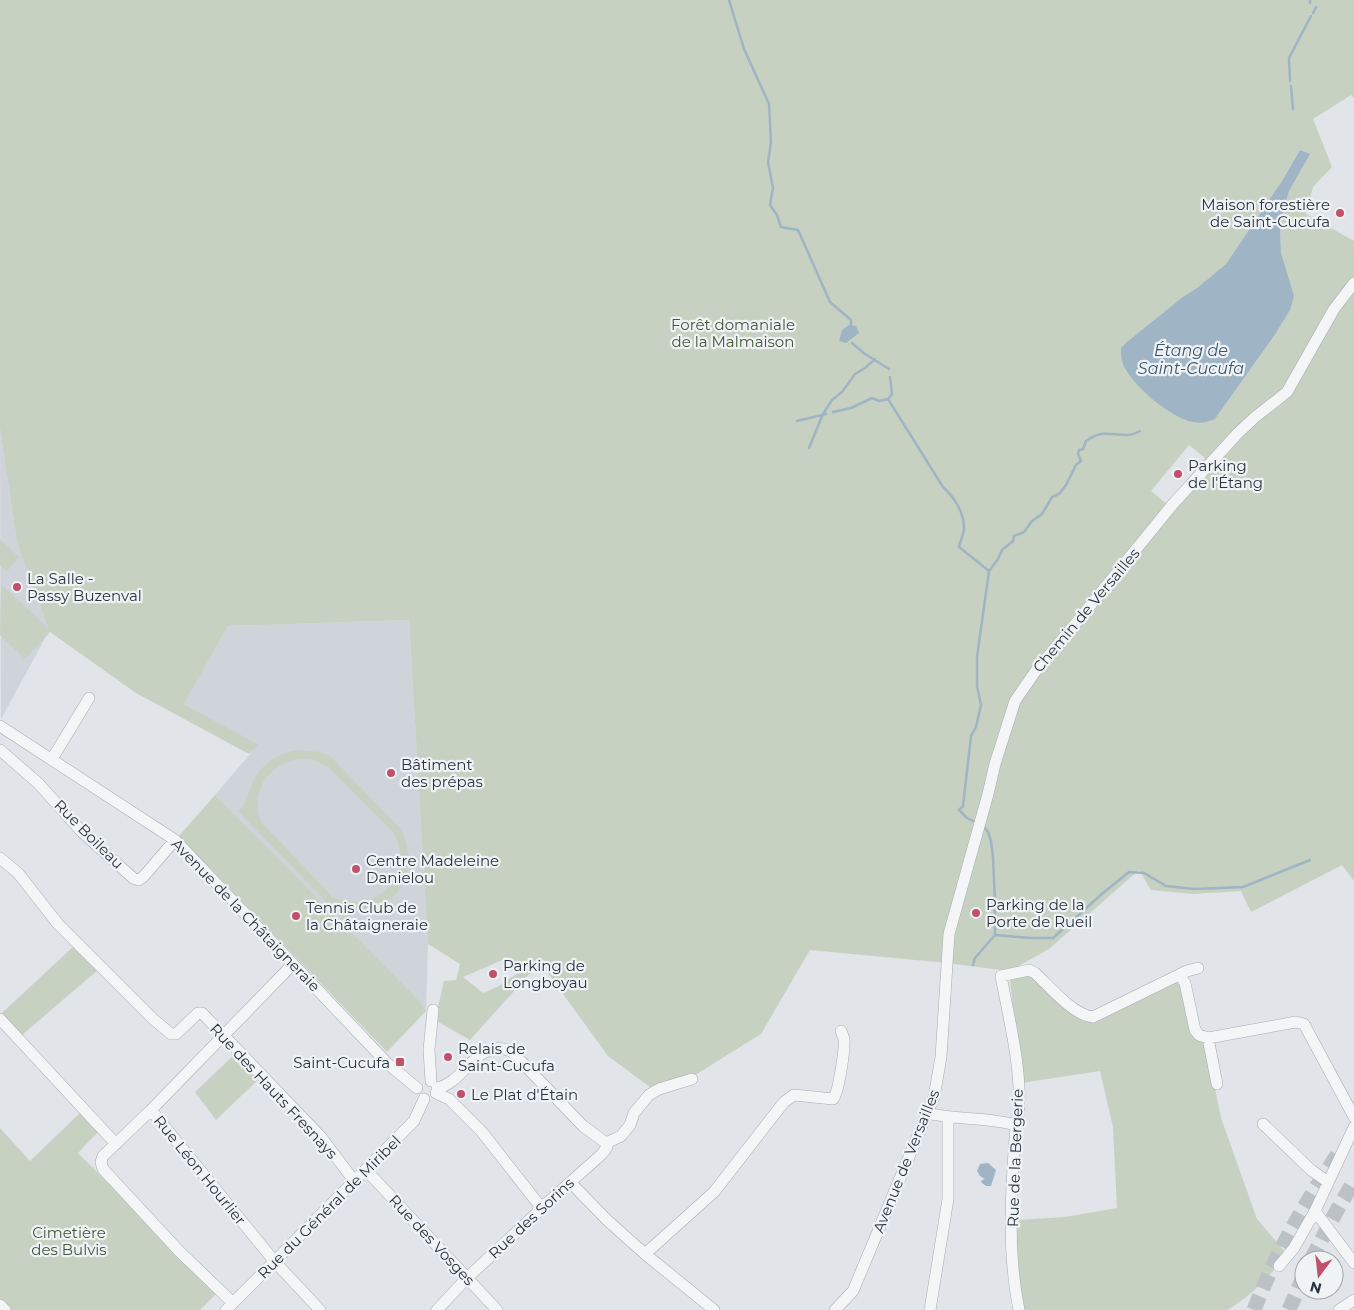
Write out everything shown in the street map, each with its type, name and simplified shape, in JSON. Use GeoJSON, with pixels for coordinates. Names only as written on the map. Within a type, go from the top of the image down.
{"type":"FeatureCollection","features":[{"type":"Feature","properties":{"kind":"street","name":"Chemin de Versailles"},"geometry":{"type":"LineString","coordinates":[[944,1002],[949,934],[995,764],[1015,701],[1035,672],[1185,490],[1238,433],[1287,392],[1334,309],[1354,283]]}},
{"type":"Feature","properties":{"kind":"street"},"geometry":{"type":"LineString","coordinates":[[52,759],[89,698]]}},
{"type":"Feature","properties":{"kind":"street","name":"Avenue de la Châtaigneraie"},"geometry":{"type":"LineString","coordinates":[[1,730],[52,759],[175,840],[388,1064],[449,1099],[482,1132],[540,1206]]}},
{"type":"Feature","properties":{"kind":"street","name":"Rue Boileau"},"geometry":{"type":"LineString","coordinates":[[0,750],[38,783],[82,832],[133,878],[139,880],[144,876],[175,840]]}},
{"type":"Feature","properties":{"kind":"street","name":"Rue des Hauts Fresnays"},"geometry":{"type":"LineString","coordinates":[[0,858],[18,873],[58,924],[153,1019],[171,1034],[176,1034],[198,1013],[202,1013],[322,1137],[355,1182]]}},
{"type":"Feature","properties":{"kind":"street"},"geometry":{"type":"LineString","coordinates":[[151,1110],[294,964]]}},
{"type":"Feature","properties":{"kind":"street"},"geometry":{"type":"LineString","coordinates":[[1198,968],[1187,970],[1179,975],[1185,983],[1195,1030],[1198,1035],[1208,1038],[1300,1022],[1304,1024],[1354,1117]]}},
{"type":"Feature","properties":{"kind":"street","name":"Rue de la Bergerie"},"geometry":{"type":"LineString","coordinates":[[1019,1310],[1014,1286],[1012,1257],[1016,1125],[1019,1103],[1016,1063],[1001,976],[1029,970],[1035,973],[1076,1011],[1086,1017],[1093,1017],[1179,975]]}},
{"type":"Feature","properties":{"kind":"street","name":"Avenue de Versailles"},"geometry":{"type":"LineString","coordinates":[[836,1310],[853,1291],[934,1097],[941,1057],[944,1002]]}},
{"type":"Feature","properties":{"kind":"street"},"geometry":{"type":"LineString","coordinates":[[433,1010],[429,1050],[432,1070],[429,1087],[445,1087],[481,1055],[492,1049],[505,1049],[511,1051],[583,1126],[606,1143]]}},
{"type":"Feature","properties":{"kind":"street"},"geometry":{"type":"LineString","coordinates":[[0,1018],[116,1144]]}},
{"type":"Feature","properties":{"kind":"street"},"geometry":{"type":"LineString","coordinates":[[645,1254],[714,1192],[784,1102],[794,1095],[833,1099],[837,1095],[844,1039],[841,1031]]}},
{"type":"Feature","properties":{"kind":"street"},"geometry":{"type":"LineString","coordinates":[[1208,1038],[1217,1084]]}},
{"type":"Feature","properties":{"kind":"street","name":"Rue des Sorins"},"geometry":{"type":"LineString","coordinates":[[437,1310],[467,1278],[537,1213],[540,1206],[547,1203],[602,1154],[607,1147],[606,1143],[621,1136],[630,1126],[634,1113],[649,1095],[659,1089],[692,1079]]}},
{"type":"Feature","properties":{"kind":"street","name":"Rue du Général de Miribel"},"geometry":{"type":"LineString","coordinates":[[230,1306],[414,1121],[424,1100],[434,1097],[429,1087]]}},
{"type":"Feature","properties":{"kind":"street","name":"Rue Léon Hourlier"},"geometry":{"type":"LineString","coordinates":[[230,1306],[104,1169],[101,1162],[103,1156],[151,1110],[275,1262],[320,1310]]}},
{"type":"Feature","properties":{"kind":"street"},"geometry":{"type":"LineString","coordinates":[[927,1113],[948,1118],[1016,1125]]}},
{"type":"Feature","properties":{"kind":"street"},"geometry":{"type":"LineString","coordinates":[[930,1310],[948,1199],[948,1118]]}},
{"type":"Feature","properties":{"kind":"street"},"geometry":{"type":"LineString","coordinates":[[1263,1124],[1311,1170],[1328,1182]]}},
{"type":"Feature","properties":{"kind":"street"},"geometry":{"type":"LineString","coordinates":[[1279,1266],[1294,1248],[1315,1212],[1354,1127]]}},
{"type":"Feature","properties":{"kind":"street","name":"Rue des Vosges"},"geometry":{"type":"LineString","coordinates":[[366,1170],[497,1310]]}},
{"type":"Feature","properties":{"kind":"street"},"geometry":{"type":"LineString","coordinates":[[570,1182],[607,1220],[645,1254],[714,1310]]}},
{"type":"Feature","properties":{"kind":"street"},"geometry":{"type":"LineString","coordinates":[[1315,1212],[1354,1262]]}},
{"type":"Feature","properties":{"kind":"street"},"geometry":{"type":"LineString","coordinates":[[1338,1310],[1354,1300]]}},
{"type":"Feature","properties":{"kind":"street"},"geometry":{"type":"LineString","coordinates":[[0,1305],[5,1310]]}},
{"type":"Feature","properties":{"kind":"shaded area","name":"La Salle - Passy Buzenval"},"geometry":{"type":"Polygon","coordinates":[[[0,429],[17,542],[49,631],[1,719],[0,429]]]}},
{"type":"Feature","properties":{"kind":"shaded area","name":"Centre Madeleine Danielou"},"geometry":{"type":"Polygon","coordinates":[[[409,620],[428,944],[426,1011],[416,997],[215,795],[258,745],[184,704],[228,626],[409,620]]]}},
{"type":"Feature","properties":{"kind":"green space","name":"Forêt domaniale de la Malmaison"},"geometry":{"type":"Polygon","coordinates":[[[0,0],[1354,0],[1354,98],[1351,95],[1313,119],[1332,167],[1313,187],[1306,214],[1354,241],[1354,881],[1342,865],[1251,912],[1241,891],[1193,894],[1151,890],[1139,870],[1049,949],[1009,971],[810,950],[761,1034],[695,1075],[650,1087],[608,1056],[540,962],[470,1040],[435,1020],[444,981],[456,980],[460,964],[428,944],[409,620],[228,626],[184,704],[259,745],[249,754],[136,693],[50,632],[25,659],[0,635],[1,584],[48,628],[17,542],[0,429],[0,0]],[[1300,150],[1282,181],[1226,264],[1128,341],[1129,373],[1151,397],[1182,418],[1215,419],[1274,336],[1284,267],[1281,253],[1280,226],[1289,191],[1309,154],[1300,150]],[[1189,445],[1151,491],[1167,504],[1205,458],[1189,445]],[[507,958],[463,977],[483,993],[497,987],[520,972],[507,958]]]}},
{"type":"Feature","properties":{"kind":"green space"},"geometry":{"type":"Polygon","coordinates":[[[0,539],[19,557],[7,571],[0,565],[0,539]]]}},
{"type":"Feature","properties":{"kind":"green space"},"geometry":{"type":"Polygon","coordinates":[[[298,750],[319,752],[330,756],[402,830],[408,852],[407,874],[397,893],[389,901],[373,909],[353,913],[344,920],[238,811],[246,801],[255,777],[265,765],[277,757],[298,750]],[[297,759],[286,762],[270,774],[264,782],[258,800],[261,822],[334,898],[350,902],[365,901],[378,896],[389,887],[396,876],[400,862],[399,847],[393,832],[327,766],[311,759],[297,759]]]}},
{"type":"Feature","properties":{"kind":"green space","name":"Tennis Club de la Châtaigneraie"},"geometry":{"type":"Polygon","coordinates":[[[215,795],[416,997],[426,1011],[387,1052],[179,836],[215,795]]]}},
{"type":"Feature","properties":{"kind":"green space"},"geometry":{"type":"Polygon","coordinates":[[[75,945],[99,969],[22,1035],[2,1013],[75,945]]]}},
{"type":"Feature","properties":{"kind":"green space"},"geometry":{"type":"Polygon","coordinates":[[[1028,969],[1083,1021],[1090,1022],[1176,980],[1184,988],[1194,1037],[1206,1045],[1221,1118],[1257,1219],[1287,1254],[1260,1285],[1227,1310],[1022,1310],[1015,1267],[1016,1220],[1065,1217],[1117,1208],[1113,1127],[1100,1071],[1021,1083],[1010,979],[1028,969]]]}},
{"type":"Feature","properties":{"kind":"green space"},"geometry":{"type":"Polygon","coordinates":[[[235,1054],[259,1079],[216,1120],[195,1092],[235,1054]]]}},
{"type":"Feature","properties":{"kind":"green space","name":"Cimetière des Bulvis"},"geometry":{"type":"Polygon","coordinates":[[[81,1112],[99,1131],[78,1153],[217,1293],[200,1310],[8,1310],[0,1301],[0,1128],[30,1161],[81,1112]]]}},
{"type":"Feature","properties":{"kind":"water","name":"Étang de Saint-Cucufa"},"geometry":{"type":"Polygon","coordinates":[[[1300,150],[1310,154],[1289,191],[1280,226],[1281,253],[1294,296],[1290,310],[1274,336],[1215,419],[1199,423],[1184,419],[1163,407],[1134,381],[1123,364],[1121,348],[1226,264],[1282,181],[1300,150]]]}},
{"type":"Feature","properties":{"kind":"water"},"geometry":{"type":"Polygon","coordinates":[[[849,325],[856,326],[859,333],[846,343],[839,341],[842,330],[849,325]]]}},
{"type":"Feature","properties":{"kind":"water"},"geometry":{"type":"Polygon","coordinates":[[[988,1163],[996,1170],[991,1186],[986,1186],[981,1182],[985,1179],[977,1171],[980,1164],[988,1163]]]}},
{"type":"Feature","properties":{"kind":"waterway"},"geometry":{"type":"LineString","coordinates":[[729,0],[744,49],[769,104],[771,142],[768,162],[773,188],[770,205],[777,215],[781,227],[798,230],[830,302],[851,320],[851,327]]}},
{"type":"Feature","properties":{"kind":"waterway"},"geometry":{"type":"LineString","coordinates":[[1313,13],[1316,7]]}},
{"type":"Feature","properties":{"kind":"waterway"},"geometry":{"type":"LineString","coordinates":[[1290,81],[1289,58],[1311,16]]}},
{"type":"Feature","properties":{"kind":"waterway"},"geometry":{"type":"LineString","coordinates":[[1291,86],[1293,109]]}},
{"type":"Feature","properties":{"kind":"waterway"},"geometry":{"type":"LineString","coordinates":[[852,343],[865,354],[889,369]]}},
{"type":"Feature","properties":{"kind":"waterway"},"geometry":{"type":"LineString","coordinates":[[809,448],[823,414],[832,400],[842,392],[855,374],[875,359]]}},
{"type":"Feature","properties":{"kind":"waterway"},"geometry":{"type":"LineString","coordinates":[[890,377],[892,394],[888,399],[960,511],[964,528],[959,547],[989,571]]}},
{"type":"Feature","properties":{"kind":"waterway"},"geometry":{"type":"LineString","coordinates":[[833,412],[851,408],[872,398],[879,401],[888,399]]}},
{"type":"Feature","properties":{"kind":"waterway"},"geometry":{"type":"LineString","coordinates":[[797,421],[826,414]]}},
{"type":"Feature","properties":{"kind":"waterway"},"geometry":{"type":"LineString","coordinates":[[975,822],[967,818],[959,810],[963,806],[971,736],[976,727],[981,705],[977,686],[977,657],[989,571],[1002,550],[1013,541],[1014,536],[1024,532],[1032,521],[1042,514],[1052,497],[1059,494],[1066,485],[1076,465],[1081,461],[1078,454],[1079,450],[1083,449],[1086,441],[1101,434],[1126,435],[1140,431]]}},
{"type":"Feature","properties":{"kind":"waterway"},"geometry":{"type":"LineString","coordinates":[[973,965],[975,958],[995,935],[993,857],[991,841],[984,827]]}},
{"type":"Feature","properties":{"kind":"waterway"},"geometry":{"type":"LineString","coordinates":[[995,935],[1053,938],[1129,872],[1144,873],[1166,886],[1194,889],[1243,887],[1310,860]]}},
{"type":"Feature","properties":{"kind":"tunnel"},"geometry":{"type":"LineString","coordinates":[[1254,1310],[1272,1268],[1293,1227],[1341,1150]]}},
{"type":"Feature","properties":{"kind":"tunnel"},"geometry":{"type":"LineString","coordinates":[[1316,1250],[1354,1181]]}},
{"type":"Feature","properties":{"kind":"tunnel"},"geometry":{"type":"LineString","coordinates":[[1289,1310],[1294,1298]]}},
{"type":"Feature","properties":{"kind":"place","name":"Maison forestière de Saint-Cucufa"},"geometry":{"type":"Point","coordinates":[1340,213]}},
{"type":"Feature","properties":{"kind":"place","name":"Parking de l'Étang"},"geometry":{"type":"Point","coordinates":[1178,474]}},
{"type":"Feature","properties":{"kind":"place","name":"La Salle - Passy Buzenval"},"geometry":{"type":"Point","coordinates":[17,587]}},
{"type":"Feature","properties":{"kind":"place","name":"Bâtiment des prépas"},"geometry":{"type":"Point","coordinates":[391,773]}},
{"type":"Feature","properties":{"kind":"place","name":"Centre Madeleine Danielou"},"geometry":{"type":"Point","coordinates":[356,869]}},
{"type":"Feature","properties":{"kind":"place","name":"Parking de la Porte de Rueil"},"geometry":{"type":"Point","coordinates":[976,913]}},
{"type":"Feature","properties":{"kind":"place","name":"Tennis Club de la Châtaigneraie"},"geometry":{"type":"Point","coordinates":[296,916]}},
{"type":"Feature","properties":{"kind":"place","name":"Parking de Longboyau"},"geometry":{"type":"Point","coordinates":[493,974]}},
{"type":"Feature","properties":{"kind":"place","name":"Relais de Saint-Cucufa"},"geometry":{"type":"Point","coordinates":[448,1057]}},
{"type":"Feature","properties":{"kind":"place","name":"Saint-Cucufa"},"geometry":{"type":"Point","coordinates":[400,1062]}},
{"type":"Feature","properties":{"kind":"place","name":"Le Plat d'Étain"},"geometry":{"type":"Point","coordinates":[461,1094]}}]}
